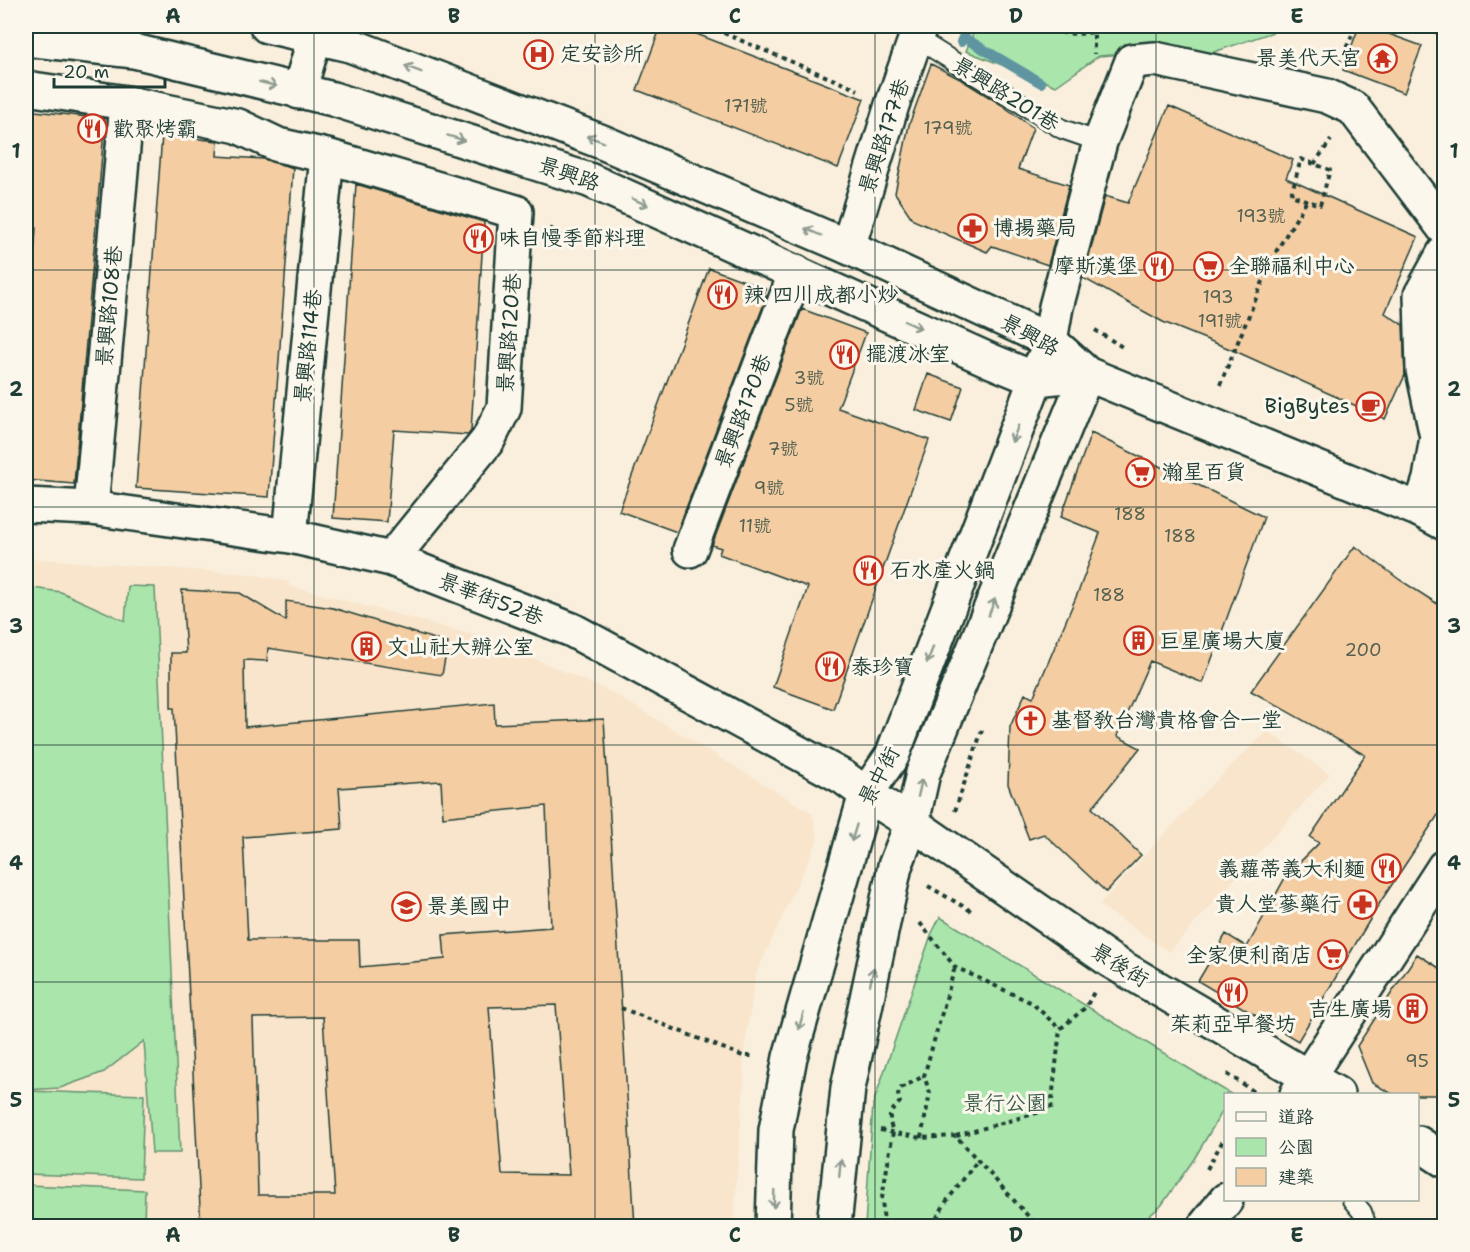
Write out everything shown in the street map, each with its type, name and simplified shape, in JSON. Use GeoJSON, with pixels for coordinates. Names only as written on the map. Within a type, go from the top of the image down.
{"type":"FeatureCollection","features":[{"type":"Feature","properties":{"kind":"street","name":"景興路"},"geometry":{"type":"LineString","coordinates":[[267,26],[317,31],[602,142],[848,247],[1050,341],[1097,378],[1432,516]]}},
{"type":"Feature","properties":{"kind":"street"},"geometry":{"type":"LineString","coordinates":[[299,92],[317,31]]}},
{"type":"Feature","properties":{"kind":"street","name":"景興路177巷"},"geometry":{"type":"LineString","coordinates":[[848,247],[892,105],[918,32]]}},
{"type":"Feature","properties":{"kind":"street","name":"景興路"},"geometry":{"type":"LineString","coordinates":[[26,39],[134,51],[333,99],[589,180],[1035,379],[1097,378]]}},
{"type":"Feature","properties":{"kind":"street"},"geometry":{"type":"LineString","coordinates":[[1050,341],[1056,307],[1100,142],[1132,61],[1155,58],[1327,96],[1353,108],[1444,228]]}},
{"type":"Feature","properties":{"kind":"street"},"geometry":{"type":"LineString","coordinates":[[26,88],[127,104],[238,126],[278,145],[327,156]]}},
{"type":"Feature","properties":{"kind":"street","name":"景興路108巷"},"geometry":{"type":"LineString","coordinates":[[91,508],[127,104]]}},
{"type":"Feature","properties":{"kind":"street","name":"景興路120巷"},"geometry":{"type":"LineString","coordinates":[[327,156],[516,212],[504,408],[488,440],[391,560]]}},
{"type":"Feature","properties":{"kind":"street","name":"景興路114巷"},"geometry":{"type":"LineString","coordinates":[[290,536],[327,156]]}},
{"type":"Feature","properties":{"kind":"street"},"geometry":{"type":"LineString","coordinates":[[1432,516],[1430,479],[1437,437],[1422,370],[1422,295],[1444,253]]}},
{"type":"Feature","properties":{"kind":"street","name":"景興路170巷"},"geometry":{"type":"LineString","coordinates":[[690,550],[796,272]]}},
{"type":"Feature","properties":{"kind":"street","name":"景中街"},"geometry":{"type":"LineString","coordinates":[[773,1227],[776,1130],[790,1057],[866,794],[892,756],[1050,341]]}},
{"type":"Feature","properties":{"kind":"street","name":"景中街"},"geometry":{"type":"LineString","coordinates":[[834,1227],[848,1088],[893,877],[912,823],[923,773],[1097,378]]}},
{"type":"Feature","properties":{"kind":"street","name":"景華街52巷"},"geometry":{"type":"LineString","coordinates":[[26,505],[91,508],[290,536],[391,560],[572,630],[843,777],[912,823]]}},
{"type":"Feature","properties":{"kind":"street","name":"景後街"},"geometry":{"type":"LineString","coordinates":[[912,823],[1111,961],[1302,1086],[1329,1093]]}},
{"type":"Feature","properties":{"kind":"street"},"geometry":{"type":"LineString","coordinates":[[1302,1086],[1444,867]]}},
{"type":"Feature","properties":{"kind":"street"},"geometry":{"type":"LineString","coordinates":[[1419,1144],[1444,1160]]}},
{"type":"Feature","properties":{"kind":"street"},"geometry":{"type":"LineString","coordinates":[[1205,1227],[1225,1201]]}},
{"type":"Feature","properties":{"kind":"lane","name":"景興路201巷"},"geometry":{"type":"LineString","coordinates":[[918,32],[1062,129],[1100,142]]}},
{"type":"Feature","properties":{"kind":"lane"},"geometry":{"type":"LineString","coordinates":[[1353,1201],[1362,1212],[1367,1227]]}},
{"type":"Feature","properties":{"kind":"path"},"geometry":{"type":"LineString","coordinates":[[708,26],[892,105]]}},
{"type":"Feature","properties":{"kind":"path"},"geometry":{"type":"LineString","coordinates":[[1044,26],[1055,32],[1072,35],[1094,32]]}},
{"type":"Feature","properties":{"kind":"path"},"geometry":{"type":"LineString","coordinates":[[1301,159],[1330,170],[1320,206],[1306,202],[1291,195],[1301,159]]}},
{"type":"Feature","properties":{"kind":"path"},"geometry":{"type":"LineString","coordinates":[[1220,385],[1274,255],[1306,202]]}},
{"type":"Feature","properties":{"kind":"path"},"geometry":{"type":"LineString","coordinates":[[1097,378],[1125,349]]}},
{"type":"Feature","properties":{"kind":"path"},"geometry":{"type":"LineString","coordinates":[[925,894],[945,846],[986,720]]}},
{"type":"Feature","properties":{"kind":"path"},"geometry":{"type":"LineString","coordinates":[[915,933],[921,913]]}},
{"type":"Feature","properties":{"kind":"path"},"geometry":{"type":"LineString","coordinates":[[919,922],[955,967],[1032,1003],[1060,1029]]}},
{"type":"Feature","properties":{"kind":"path"},"geometry":{"type":"LineString","coordinates":[[843,1138],[864,1126],[921,1138],[956,1136],[1051,1109],[1060,1029],[1086,1007],[1111,961]]}},
{"type":"Feature","properties":{"kind":"path"},"geometry":{"type":"LineString","coordinates":[[921,1138],[930,1093],[924,1076],[955,967]]}},
{"type":"Feature","properties":{"kind":"path"},"geometry":{"type":"LineString","coordinates":[[621,1008],[743,1056],[763,1056]]}},
{"type":"Feature","properties":{"kind":"path"},"geometry":{"type":"LineString","coordinates":[[884,1227],[882,1198],[893,1132],[890,1113],[900,1102],[898,1094],[901,1088],[924,1076]]}},
{"type":"Feature","properties":{"kind":"path"},"geometry":{"type":"LineString","coordinates":[[956,1136],[1037,1227]]}},
{"type":"Feature","properties":{"kind":"path"},"geometry":{"type":"LineString","coordinates":[[932,1227],[946,1202],[978,1160]]}},
{"type":"Feature","properties":{"kind":"shaded area","name":"景美國中"},"geometry":{"type":"Polygon","coordinates":[[[26,558],[250,574],[290,582],[287,585],[492,640],[611,692],[812,813],[818,839],[756,974],[743,1056],[744,1081],[733,1226],[26,1226],[26,558]]]}},
{"type":"Feature","properties":{"kind":"shaded area"},"geometry":{"type":"Polygon","coordinates":[[[1267,731],[1330,774],[1169,952],[1099,905],[1196,800],[1267,731]]]}},
{"type":"Feature","properties":{"kind":"green space"},"geometry":{"type":"Polygon","coordinates":[[[976,26],[1291,26],[1211,53],[1165,51],[1099,56],[1056,86],[966,51],[976,26]]]}},
{"type":"Feature","properties":{"kind":"green space"},"geometry":{"type":"Polygon","coordinates":[[[1412,26],[1444,26],[1444,36],[1412,26]]]}},
{"type":"Feature","properties":{"kind":"green space"},"geometry":{"type":"Polygon","coordinates":[[[128,586],[155,587],[180,1153],[152,1153],[144,1041],[104,1072],[60,1088],[26,1090],[26,587],[61,592],[125,621],[128,586]]]}},
{"type":"Feature","properties":{"kind":"green space","name":"景行公園"},"geometry":{"type":"Polygon","coordinates":[[[940,917],[1229,1093],[1224,1093],[1224,1109],[1194,1159],[1161,1206],[1137,1226],[865,1226],[873,1104],[931,935],[940,917]]]}},
{"type":"Feature","properties":{"kind":"green space"},"geometry":{"type":"Polygon","coordinates":[[[26,1091],[144,1095],[141,1178],[26,1174],[26,1091]]]}},
{"type":"Feature","properties":{"kind":"green space"},"geometry":{"type":"Polygon","coordinates":[[[26,1185],[145,1190],[144,1226],[26,1226],[26,1185]]]}},
{"type":"Feature","properties":{"kind":"building"},"geometry":{"type":"Polygon","coordinates":[[[661,26],[676,26],[864,99],[838,168],[637,90],[661,26]]]}},
{"type":"Feature","properties":{"kind":"building","name":"景美代天宮"},"geometry":{"type":"Polygon","coordinates":[[[1359,26],[1367,26],[1422,46],[1404,93],[1343,70],[1359,26]]]}},
{"type":"Feature","properties":{"kind":"building"},"geometry":{"type":"Polygon","coordinates":[[[931,64],[1002,105],[1033,128],[1018,169],[1069,185],[1048,265],[992,246],[987,252],[913,220],[895,193],[909,125],[931,64]]]}},
{"type":"Feature","properties":{"kind":"building"},"geometry":{"type":"Polygon","coordinates":[[[1169,106],[1293,160],[1286,178],[1418,237],[1385,313],[1403,325],[1405,375],[1385,419],[1235,351],[1163,322],[1083,278],[1105,196],[1128,203],[1169,106]]]}},
{"type":"Feature","properties":{"kind":"building"},"geometry":{"type":"Polygon","coordinates":[[[26,110],[105,119],[74,484],[26,480],[26,366],[36,228],[26,227],[26,110]]]}},
{"type":"Feature","properties":{"kind":"building"},"geometry":{"type":"Polygon","coordinates":[[[162,135],[218,141],[217,156],[264,159],[293,168],[269,497],[136,488],[162,135]]]}},
{"type":"Feature","properties":{"kind":"building"},"geometry":{"type":"Polygon","coordinates":[[[356,184],[484,222],[471,431],[468,435],[394,430],[387,522],[333,518],[356,184]]]}},
{"type":"Feature","properties":{"kind":"building"},"geometry":{"type":"Polygon","coordinates":[[[709,268],[766,289],[764,295],[767,296],[677,532],[619,511],[709,268]]]}},
{"type":"Feature","properties":{"kind":"building"},"geometry":{"type":"Polygon","coordinates":[[[802,309],[866,333],[838,408],[929,440],[833,709],[773,687],[808,587],[719,554],[721,548],[712,545],[802,309]]]}},
{"type":"Feature","properties":{"kind":"building"},"geometry":{"type":"Polygon","coordinates":[[[928,374],[963,387],[951,422],[916,410],[928,374]]]}},
{"type":"Feature","properties":{"kind":"building","name":"巨星廣場大廈"},"geometry":{"type":"Polygon","coordinates":[[[1091,433],[1264,517],[1203,683],[1150,661],[1117,736],[1140,748],[1092,808],[1141,855],[1106,892],[1044,834],[1029,839],[1008,784],[1010,727],[1025,694],[1033,698],[1079,590],[1100,533],[1061,517],[1091,433]]]}},
{"type":"Feature","properties":{"kind":"building"},"geometry":{"type":"Polygon","coordinates":[[[1355,546],[1400,580],[1444,608],[1444,806],[1381,901],[1298,1041],[1198,981],[1226,934],[1247,947],[1286,876],[1319,843],[1310,837],[1365,755],[1251,691],[1355,546]]]}},
{"type":"Feature","properties":{"kind":"building"},"geometry":{"type":"Polygon","coordinates":[[[182,590],[240,593],[286,621],[286,601],[333,608],[448,643],[442,675],[268,648],[267,661],[244,660],[245,727],[494,703],[495,724],[604,719],[635,1227],[201,1227],[174,708],[171,708],[171,653],[186,653],[182,590]],[[441,781],[339,788],[342,829],[243,837],[248,940],[359,940],[360,967],[445,959],[443,935],[551,927],[546,806],[443,817],[441,781]],[[556,1005],[489,1007],[502,1174],[569,1175],[556,1005]],[[323,1017],[253,1018],[258,1195],[335,1195],[323,1017]]]}},
{"type":"Feature","properties":{"kind":"building","name":"吉生廣場"},"geometry":{"type":"Polygon","coordinates":[[[1417,954],[1444,971],[1444,1095],[1390,1093],[1372,1083],[1357,1046],[1417,954]]]}},
{"type":"Feature","properties":{"kind":"waterway"},"geometry":{"type":"LineString","coordinates":[[961,42],[968,26]]}},
{"type":"Feature","properties":{"kind":"waterway"},"geometry":{"type":"LineString","coordinates":[[968,40],[1041,83]]}},
{"type":"Feature","properties":{"kind":"place","name":"定安診所"},"geometry":{"type":"Point","coordinates":[539,54]}},
{"type":"Feature","properties":{"kind":"place","name":"景美代天宮"},"geometry":{"type":"Point","coordinates":[1382,58]}},
{"type":"Feature","properties":{"kind":"place","name":"歡聚烤霸"},"geometry":{"type":"Point","coordinates":[92,129]}},
{"type":"Feature","properties":{"kind":"place","name":"博揚藥局"},"geometry":{"type":"Point","coordinates":[972,228]}},
{"type":"Feature","properties":{"kind":"place","name":"味自慢季節料理"},"geometry":{"type":"Point","coordinates":[478,238]}},
{"type":"Feature","properties":{"kind":"place","name":"摩斯漢堡"},"geometry":{"type":"Point","coordinates":[1159,266]}},
{"type":"Feature","properties":{"kind":"place","name":"全聯福利中心"},"geometry":{"type":"Point","coordinates":[1208,266]}},
{"type":"Feature","properties":{"kind":"place","name":"辣 四川成都小炒"},"geometry":{"type":"Point","coordinates":[723,295]}},
{"type":"Feature","properties":{"kind":"place","name":"擺渡冰室"},"geometry":{"type":"Point","coordinates":[845,354]}},
{"type":"Feature","properties":{"kind":"place","name":"BigBytes"},"geometry":{"type":"Point","coordinates":[1371,406]}},
{"type":"Feature","properties":{"kind":"place","name":"瀚星百貨"},"geometry":{"type":"Point","coordinates":[1141,472]}},
{"type":"Feature","properties":{"kind":"place","name":"石水產火鍋"},"geometry":{"type":"Point","coordinates":[869,570]}},
{"type":"Feature","properties":{"kind":"place","name":"巨星廣場大廈"},"geometry":{"type":"Point","coordinates":[1138,641]}},
{"type":"Feature","properties":{"kind":"place","name":"文山社大辦公室"},"geometry":{"type":"Point","coordinates":[366,647]}},
{"type":"Feature","properties":{"kind":"place","name":"泰珍寶"},"geometry":{"type":"Point","coordinates":[830,667]}},
{"type":"Feature","properties":{"kind":"place","name":"基督教台灣貴格會合一堂"},"geometry":{"type":"Point","coordinates":[1030,720]}},
{"type":"Feature","properties":{"kind":"place","name":"義蘿蒂義大利麵"},"geometry":{"type":"Point","coordinates":[1386,869]}},
{"type":"Feature","properties":{"kind":"place","name":"貴人堂蔘藥行"},"geometry":{"type":"Point","coordinates":[1362,904]}},
{"type":"Feature","properties":{"kind":"place","name":"景美國中"},"geometry":{"type":"Point","coordinates":[406,906]}},
{"type":"Feature","properties":{"kind":"place","name":"全家便利商店"},"geometry":{"type":"Point","coordinates":[1333,955]}},
{"type":"Feature","properties":{"kind":"place","name":"茱莉亞早餐坊"},"geometry":{"type":"Point","coordinates":[1233,993]}},
{"type":"Feature","properties":{"kind":"place","name":"吉生廣場"},"geometry":{"type":"Point","coordinates":[1413,1009]}}]}
